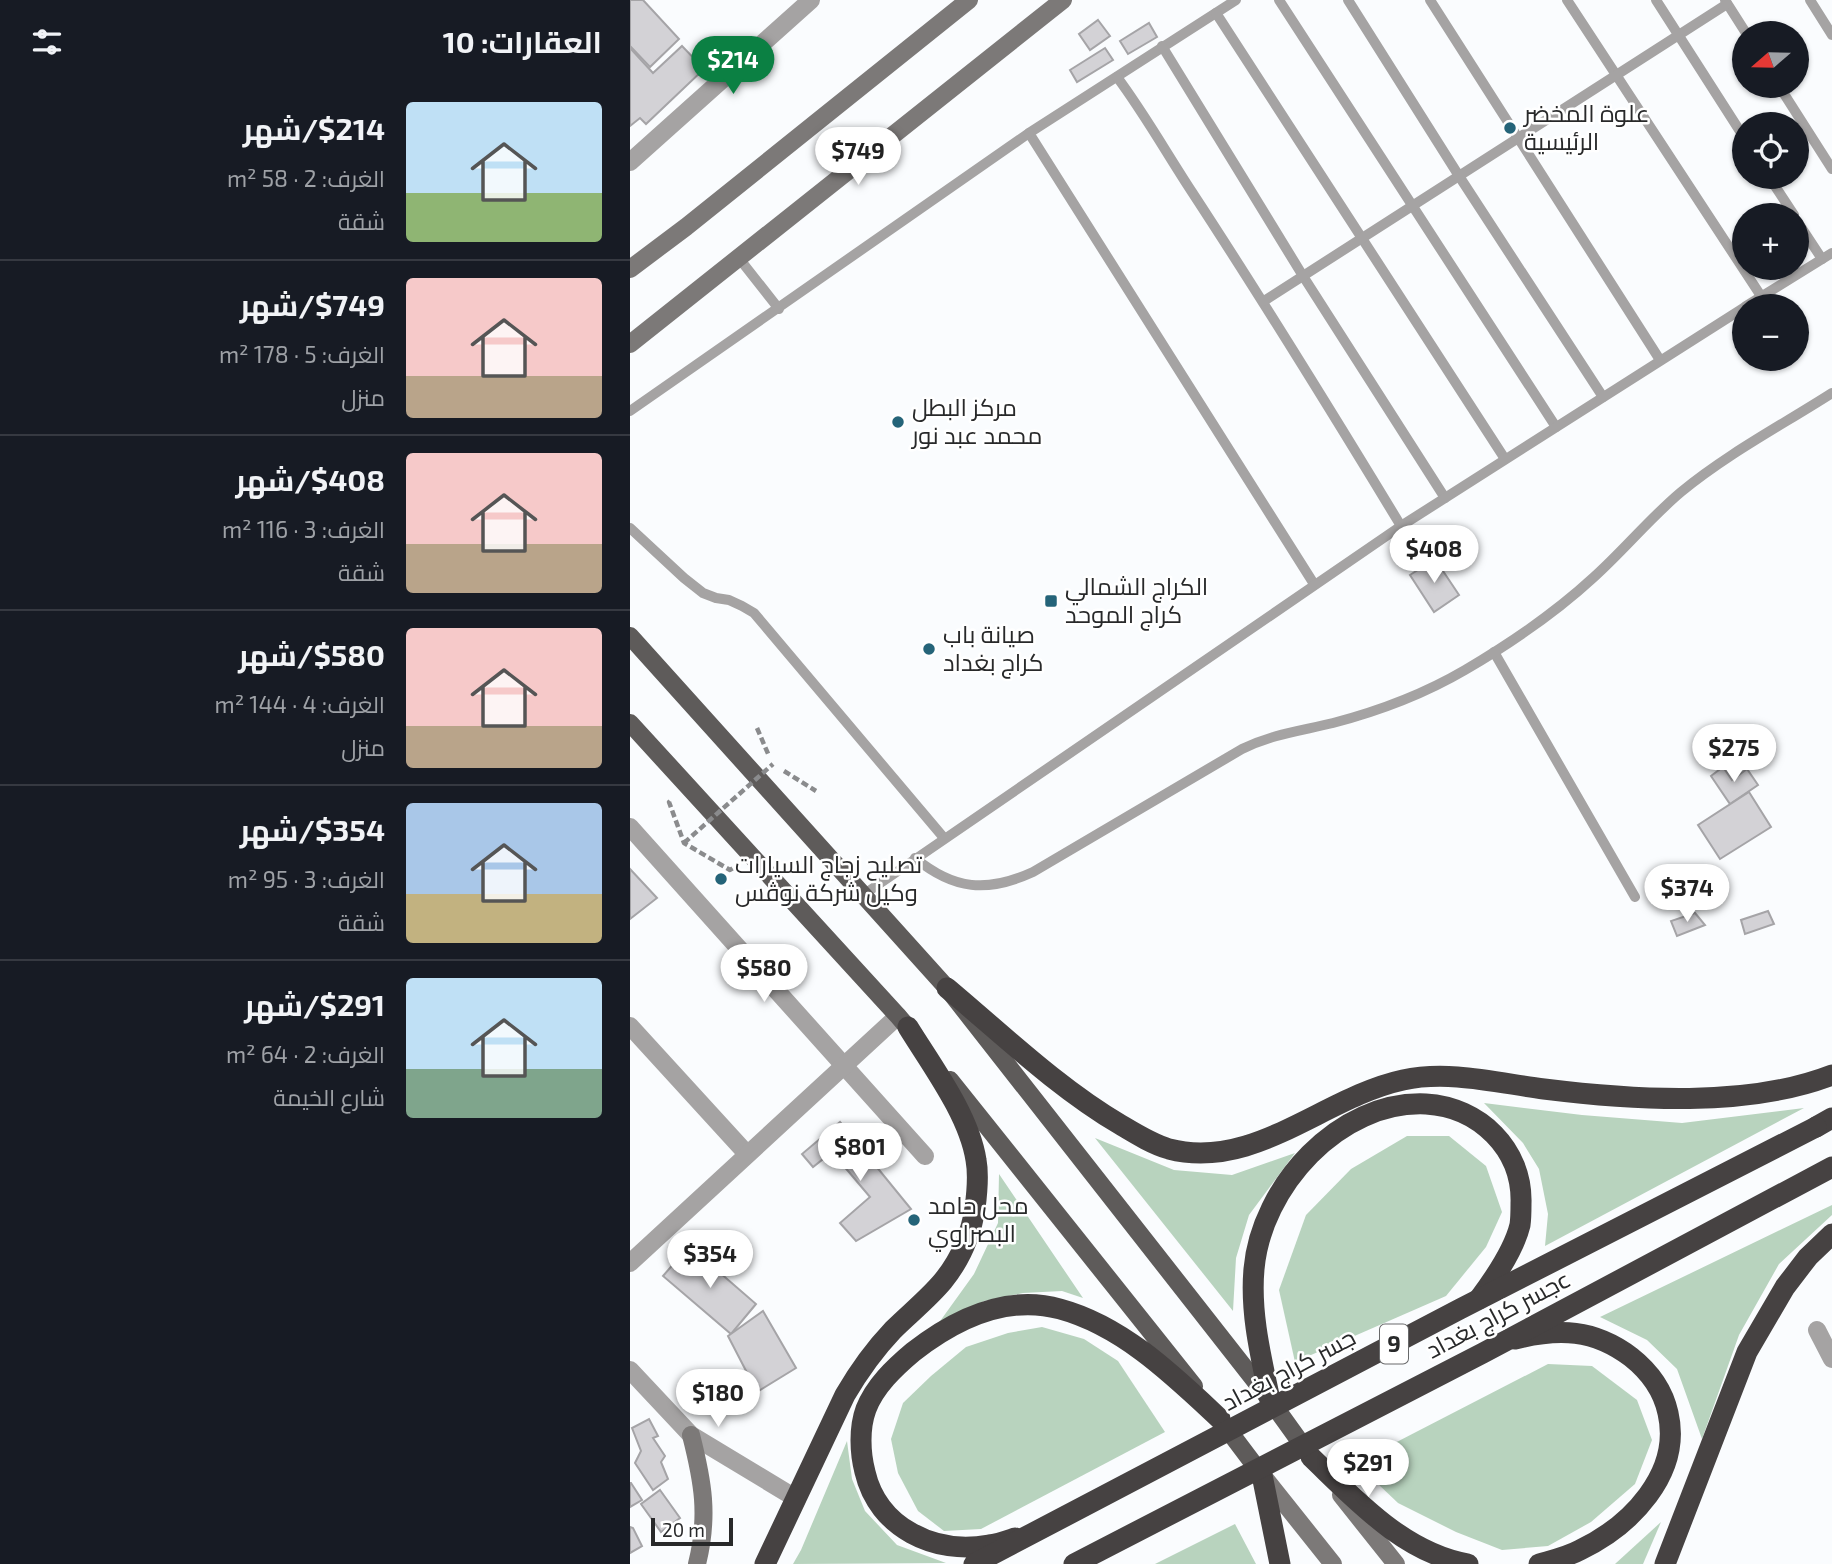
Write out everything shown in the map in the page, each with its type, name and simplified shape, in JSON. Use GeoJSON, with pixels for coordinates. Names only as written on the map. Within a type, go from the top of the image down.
{"type":"FeatureCollection","features":[{"type":"Feature","properties":{"kind":"highway"},"geometry":{"type":"LineString","coordinates":[[947,988],[1050,1074],[1114,1121],[1169,1149],[1197,1153],[1251,1144],[1349,1098],[1402,1080],[1462,1078],[1637,1097],[1696,1098],[1784,1088],[1832,1074]]}},
{"type":"Feature","properties":{"kind":"highway"},"geometry":{"type":"LineString","coordinates":[[765,1564],[857,1374],[874,1350],[943,1280],[970,1235],[978,1188],[976,1159],[965,1125],[948,1092],[903,1021]]}},
{"type":"Feature","properties":{"kind":"highway"},"geometry":{"type":"LineString","coordinates":[[1270,1400],[1256,1336],[1254,1270],[1258,1245],[1274,1203],[1298,1166],[1330,1137],[1367,1116],[1408,1104],[1446,1107],[1481,1122],[1498,1137],[1509,1154],[1518,1173],[1520,1225],[1497,1275],[1479,1299]]}},
{"type":"Feature","properties":{"kind":"highway","name":"جسر كراج بغداد"},"geometry":{"type":"LineString","coordinates":[[974,1564],[1479,1299],[1824,1123]]}},
{"type":"Feature","properties":{"kind":"highway","name":"جسر كراج بغدادc"},"geometry":{"type":"LineString","coordinates":[[1074,1564],[1504,1342],[1832,1167]]}},
{"type":"Feature","properties":{"kind":"highway"},"geometry":{"type":"LineString","coordinates":[[1665,1564],[1746,1352],[1785,1287],[1808,1257],[1832,1234]]}},
{"type":"Feature","properties":{"kind":"highway"},"geometry":{"type":"LineString","coordinates":[[1048,1527],[987,1546],[956,1547],[937,1544],[899,1527],[884,1512],[867,1479],[863,1464],[862,1428],[874,1393],[904,1360],[947,1328],[973,1315],[1012,1306],[1059,1308],[1119,1335],[1185,1386],[1220,1419]]}},
{"type":"Feature","properties":{"kind":"highway"},"geometry":{"type":"LineString","coordinates":[[1504,1342],[1536,1334],[1562,1332],[1585,1334],[1605,1340],[1640,1364],[1656,1381],[1666,1402],[1671,1426],[1665,1468],[1655,1487],[1626,1519],[1581,1550],[1539,1564]]}},
{"type":"Feature","properties":{"kind":"highway"},"geometry":{"type":"LineString","coordinates":[[1311,1457],[1364,1509],[1399,1535],[1431,1553],[1468,1564]]}},
{"type":"Feature","properties":{"kind":"highway"},"geometry":{"type":"LineString","coordinates":[[1262,1475],[1279,1564]]}},
{"type":"Feature","properties":{"kind":"main road"},"geometry":{"type":"LineString","coordinates":[[630,270],[969,0]]}},
{"type":"Feature","properties":{"kind":"main road"},"geometry":{"type":"LineString","coordinates":[[630,344],[1063,0]]}},
{"type":"Feature","properties":{"kind":"main road"},"geometry":{"type":"LineString","coordinates":[[630,636],[947,988],[1395,1564]]}},
{"type":"Feature","properties":{"kind":"main road"},"geometry":{"type":"LineString","coordinates":[[630,723],[903,1021],[1334,1564]]}},
{"type":"Feature","properties":{"kind":"main road"},"geometry":{"type":"LineString","coordinates":[[691,1435],[705,1502],[704,1533],[697,1564]]}},
{"type":"Feature","properties":{"kind":"street"},"geometry":{"type":"LineString","coordinates":[[633,155],[811,0]]}},
{"type":"Feature","properties":{"kind":"street"},"geometry":{"type":"LineString","coordinates":[[630,827],[925,1156]]}},
{"type":"Feature","properties":{"kind":"street"},"geometry":{"type":"LineString","coordinates":[[630,1263],[845,1064],[903,1021]]}},
{"type":"Feature","properties":{"kind":"street"},"geometry":{"type":"LineString","coordinates":[[630,1026],[747,1154]]}},
{"type":"Feature","properties":{"kind":"street"},"geometry":{"type":"LineString","coordinates":[[1817,1330],[1832,1359]]}},
{"type":"Feature","properties":{"kind":"street"},"geometry":{"type":"LineString","coordinates":[[630,1370],[691,1435],[797,1499]]}},
{"type":"Feature","properties":{"kind":"lane"},"geometry":{"type":"LineString","coordinates":[[630,411],[1029,133],[1236,0]]}},
{"type":"Feature","properties":{"kind":"lane"},"geometry":{"type":"LineString","coordinates":[[1279,0],[1556,427]]}},
{"type":"Feature","properties":{"kind":"lane"},"geometry":{"type":"LineString","coordinates":[[1348,0],[1603,397]]}},
{"type":"Feature","properties":{"kind":"lane"},"geometry":{"type":"LineString","coordinates":[[1430,0],[1660,360]]}},
{"type":"Feature","properties":{"kind":"lane"},"geometry":{"type":"LineString","coordinates":[[1567,0],[1760,294]]}},
{"type":"Feature","properties":{"kind":"lane"},"geometry":{"type":"LineString","coordinates":[[1656,0],[1732,119]]}},
{"type":"Feature","properties":{"kind":"lane"},"geometry":{"type":"LineString","coordinates":[[1810,0],[1832,35]]}},
{"type":"Feature","properties":{"kind":"lane"},"geometry":{"type":"LineString","coordinates":[[1264,301],[1678,36],[1726,2],[1738,21]]}},
{"type":"Feature","properties":{"kind":"lane"},"geometry":{"type":"LineString","coordinates":[[1216,13],[1505,459]]}},
{"type":"Feature","properties":{"kind":"lane"},"geometry":{"type":"LineString","coordinates":[[1162,46],[1303,276],[1445,498]]}},
{"type":"Feature","properties":{"kind":"lane"},"geometry":{"type":"LineString","coordinates":[[1117,76],[1264,301],[1401,526]]}},
{"type":"Feature","properties":{"kind":"lane"},"geometry":{"type":"LineString","coordinates":[[1787,98],[1832,169]]}},
{"type":"Feature","properties":{"kind":"lane"},"geometry":{"type":"LineString","coordinates":[[1029,133],[1314,584]]}},
{"type":"Feature","properties":{"kind":"lane"},"geometry":{"type":"LineString","coordinates":[[1764,294],[1827,256],[1809,235]]}},
{"type":"Feature","properties":{"kind":"lane"},"geometry":{"type":"LineString","coordinates":[[738,257],[779,309]]}},
{"type":"Feature","properties":{"kind":"lane"},"geometry":{"type":"LineString","coordinates":[[863,895],[1314,584],[1732,315]]}},
{"type":"Feature","properties":{"kind":"lane"},"geometry":{"type":"LineString","coordinates":[[915,858],[932,871],[971,885],[993,886],[1014,881],[1250,745],[1278,734],[1332,723],[1400,702],[1432,687],[1494,652],[1551,613],[1594,578],[1684,489],[1832,393]]}},
{"type":"Feature","properties":{"kind":"lane"},"geometry":{"type":"LineString","coordinates":[[630,528],[703,593],[729,600],[754,613],[944,838]]}},
{"type":"Feature","properties":{"kind":"lane"},"geometry":{"type":"LineString","coordinates":[[1494,652],[1635,897]]}},
{"type":"Feature","properties":{"kind":"path"},"geometry":{"type":"LineString","coordinates":[[758,728],[773,764],[816,791]]}},
{"type":"Feature","properties":{"kind":"path"},"geometry":{"type":"LineString","coordinates":[[684,843],[773,764]]}},
{"type":"Feature","properties":{"kind":"path"},"geometry":{"type":"LineString","coordinates":[[669,802],[684,843],[730,870]]}},
{"type":"Feature","properties":{"kind":"green space"},"geometry":{"type":"Polygon","coordinates":[[[1484,1103],[1682,1123],[1804,1108],[1545,1246],[1548,1214],[1539,1169],[1523,1143],[1484,1103]]]}},
{"type":"Feature","properties":{"kind":"green space"},"geometry":{"type":"Polygon","coordinates":[[[1407,1136],[1449,1136],[1486,1166],[1502,1212],[1486,1247],[1446,1296],[1295,1362],[1279,1290],[1306,1215],[1351,1169],[1407,1136]]]}},
{"type":"Feature","properties":{"kind":"green space"},"geometry":{"type":"Polygon","coordinates":[[[1095,1138],[1174,1170],[1232,1175],[1295,1153],[1249,1215],[1236,1258],[1233,1311],[1095,1138]]]}},
{"type":"Feature","properties":{"kind":"green space"},"geometry":{"type":"Polygon","coordinates":[[[999,1174],[1083,1298],[1062,1291],[1023,1293],[984,1301],[938,1324],[974,1274],[998,1223],[999,1174]]]}},
{"type":"Feature","properties":{"kind":"green space"},"geometry":{"type":"Polygon","coordinates":[[[1832,1205],[1832,1215],[1779,1264],[1739,1335],[1702,1439],[1677,1369],[1647,1340],[1600,1317],[1832,1205]]]}},
{"type":"Feature","properties":{"kind":"green space"},"geometry":{"type":"Polygon","coordinates":[[[1042,1327],[1084,1339],[1118,1361],[1165,1432],[981,1529],[944,1531],[918,1511],[898,1473],[891,1439],[903,1403],[966,1347],[1008,1333],[1042,1327]]]}},
{"type":"Feature","properties":{"kind":"green space"},"geometry":{"type":"Polygon","coordinates":[[[1548,1364],[1592,1366],[1637,1400],[1652,1440],[1635,1484],[1591,1522],[1548,1546],[1502,1550],[1456,1532],[1398,1503],[1356,1463],[1548,1364]]]}},
{"type":"Feature","properties":{"kind":"green space"},"geometry":{"type":"Polygon","coordinates":[[[847,1441],[852,1479],[865,1511],[897,1545],[946,1563],[793,1564],[847,1441]]]}},
{"type":"Feature","properties":{"kind":"green space"},"geometry":{"type":"Polygon","coordinates":[[[1661,1522],[1643,1564],[1615,1564],[1661,1522]]]}},
{"type":"Feature","properties":{"kind":"green space"},"geometry":{"type":"Polygon","coordinates":[[[1235,1524],[1256,1564],[1155,1564],[1235,1524]]]}},
{"type":"Feature","properties":{"kind":"building"},"geometry":{"type":"Polygon","coordinates":[[[630,0],[643,0],[679,39],[650,67],[630,46],[630,0]]]}},
{"type":"Feature","properties":{"kind":"building"},"geometry":{"type":"Polygon","coordinates":[[[1098,20],[1110,36],[1090,50],[1079,34],[1098,20]]]}},
{"type":"Feature","properties":{"kind":"building"},"geometry":{"type":"Polygon","coordinates":[[[1149,23],[1157,37],[1128,54],[1120,41],[1149,23]]]}},
{"type":"Feature","properties":{"kind":"building"},"geometry":{"type":"Polygon","coordinates":[[[682,46],[704,69],[646,124],[640,118],[630,126],[630,48],[653,73],[682,46]]]}},
{"type":"Feature","properties":{"kind":"building"},"geometry":{"type":"Polygon","coordinates":[[[1105,48],[1113,60],[1077,82],[1070,70],[1105,48]]]}},
{"type":"Feature","properties":{"kind":"building"},"geometry":{"type":"Polygon","coordinates":[[[1435,559],[1459,595],[1434,612],[1410,575],[1435,559]]]}},
{"type":"Feature","properties":{"kind":"building"},"geometry":{"type":"Polygon","coordinates":[[[1723,767],[1732,780],[1747,769],[1758,785],[1730,804],[1711,776],[1723,767]]]}},
{"type":"Feature","properties":{"kind":"building"},"geometry":{"type":"Polygon","coordinates":[[[1749,792],[1771,827],[1720,859],[1698,825],[1749,792]]]}},
{"type":"Feature","properties":{"kind":"building"},"geometry":{"type":"Polygon","coordinates":[[[630,869],[657,898],[630,919],[630,869]]]}},
{"type":"Feature","properties":{"kind":"building"},"geometry":{"type":"Polygon","coordinates":[[[1768,911],[1774,924],[1745,934],[1741,920],[1768,911]]]}},
{"type":"Feature","properties":{"kind":"building"},"geometry":{"type":"Polygon","coordinates":[[[1695,913],[1705,925],[1677,936],[1671,921],[1695,913]]]}},
{"type":"Feature","properties":{"kind":"building"},"geometry":{"type":"Polygon","coordinates":[[[840,1122],[911,1209],[856,1241],[840,1223],[870,1197],[832,1152],[813,1167],[802,1154],[840,1122]]]}},
{"type":"Feature","properties":{"kind":"building"},"geometry":{"type":"Polygon","coordinates":[[[689,1246],[756,1304],[731,1334],[663,1276],[689,1246]]]}},
{"type":"Feature","properties":{"kind":"building"},"geometry":{"type":"Polygon","coordinates":[[[763,1311],[796,1368],[757,1392],[728,1336],[763,1311]]]}},
{"type":"Feature","properties":{"kind":"building"},"geometry":{"type":"Polygon","coordinates":[[[649,1419],[658,1436],[653,1438],[665,1456],[661,1462],[668,1479],[653,1490],[635,1463],[641,1451],[632,1428],[649,1419]]]}},
{"type":"Feature","properties":{"kind":"building"},"geometry":{"type":"Polygon","coordinates":[[[630,1483],[642,1500],[630,1507],[630,1483]]]}},
{"type":"Feature","properties":{"kind":"building"},"geometry":{"type":"Polygon","coordinates":[[[660,1490],[680,1518],[661,1532],[641,1504],[660,1490]]]}},
{"type":"Feature","properties":{"kind":"building"},"geometry":{"type":"Polygon","coordinates":[[[630,1527],[642,1546],[630,1553],[630,1527]]]}},
{"type":"Feature","properties":{"kind":"place","name":"علوة المخضر الرئيسية"},"geometry":{"type":"Point","coordinates":[1510,128]}},
{"type":"Feature","properties":{"kind":"place","name":"مركز البطل محمد عبد نور"},"geometry":{"type":"Point","coordinates":[898,422]}},
{"type":"Feature","properties":{"kind":"place","name":"الكراج الشمالي كراج الموحد"},"geometry":{"type":"Point","coordinates":[1051,601]}},
{"type":"Feature","properties":{"kind":"place","name":"صيانة باب كراج بغداد"},"geometry":{"type":"Point","coordinates":[929,649]}},
{"type":"Feature","properties":{"kind":"place","name":"تصليح زجاج السيارات وكيل شركة نوڤس"},"geometry":{"type":"Point","coordinates":[721,879]}},
{"type":"Feature","properties":{"kind":"place","name":"محل حامد البصراوي"},"geometry":{"type":"Point","coordinates":[914,1220]}}]}
